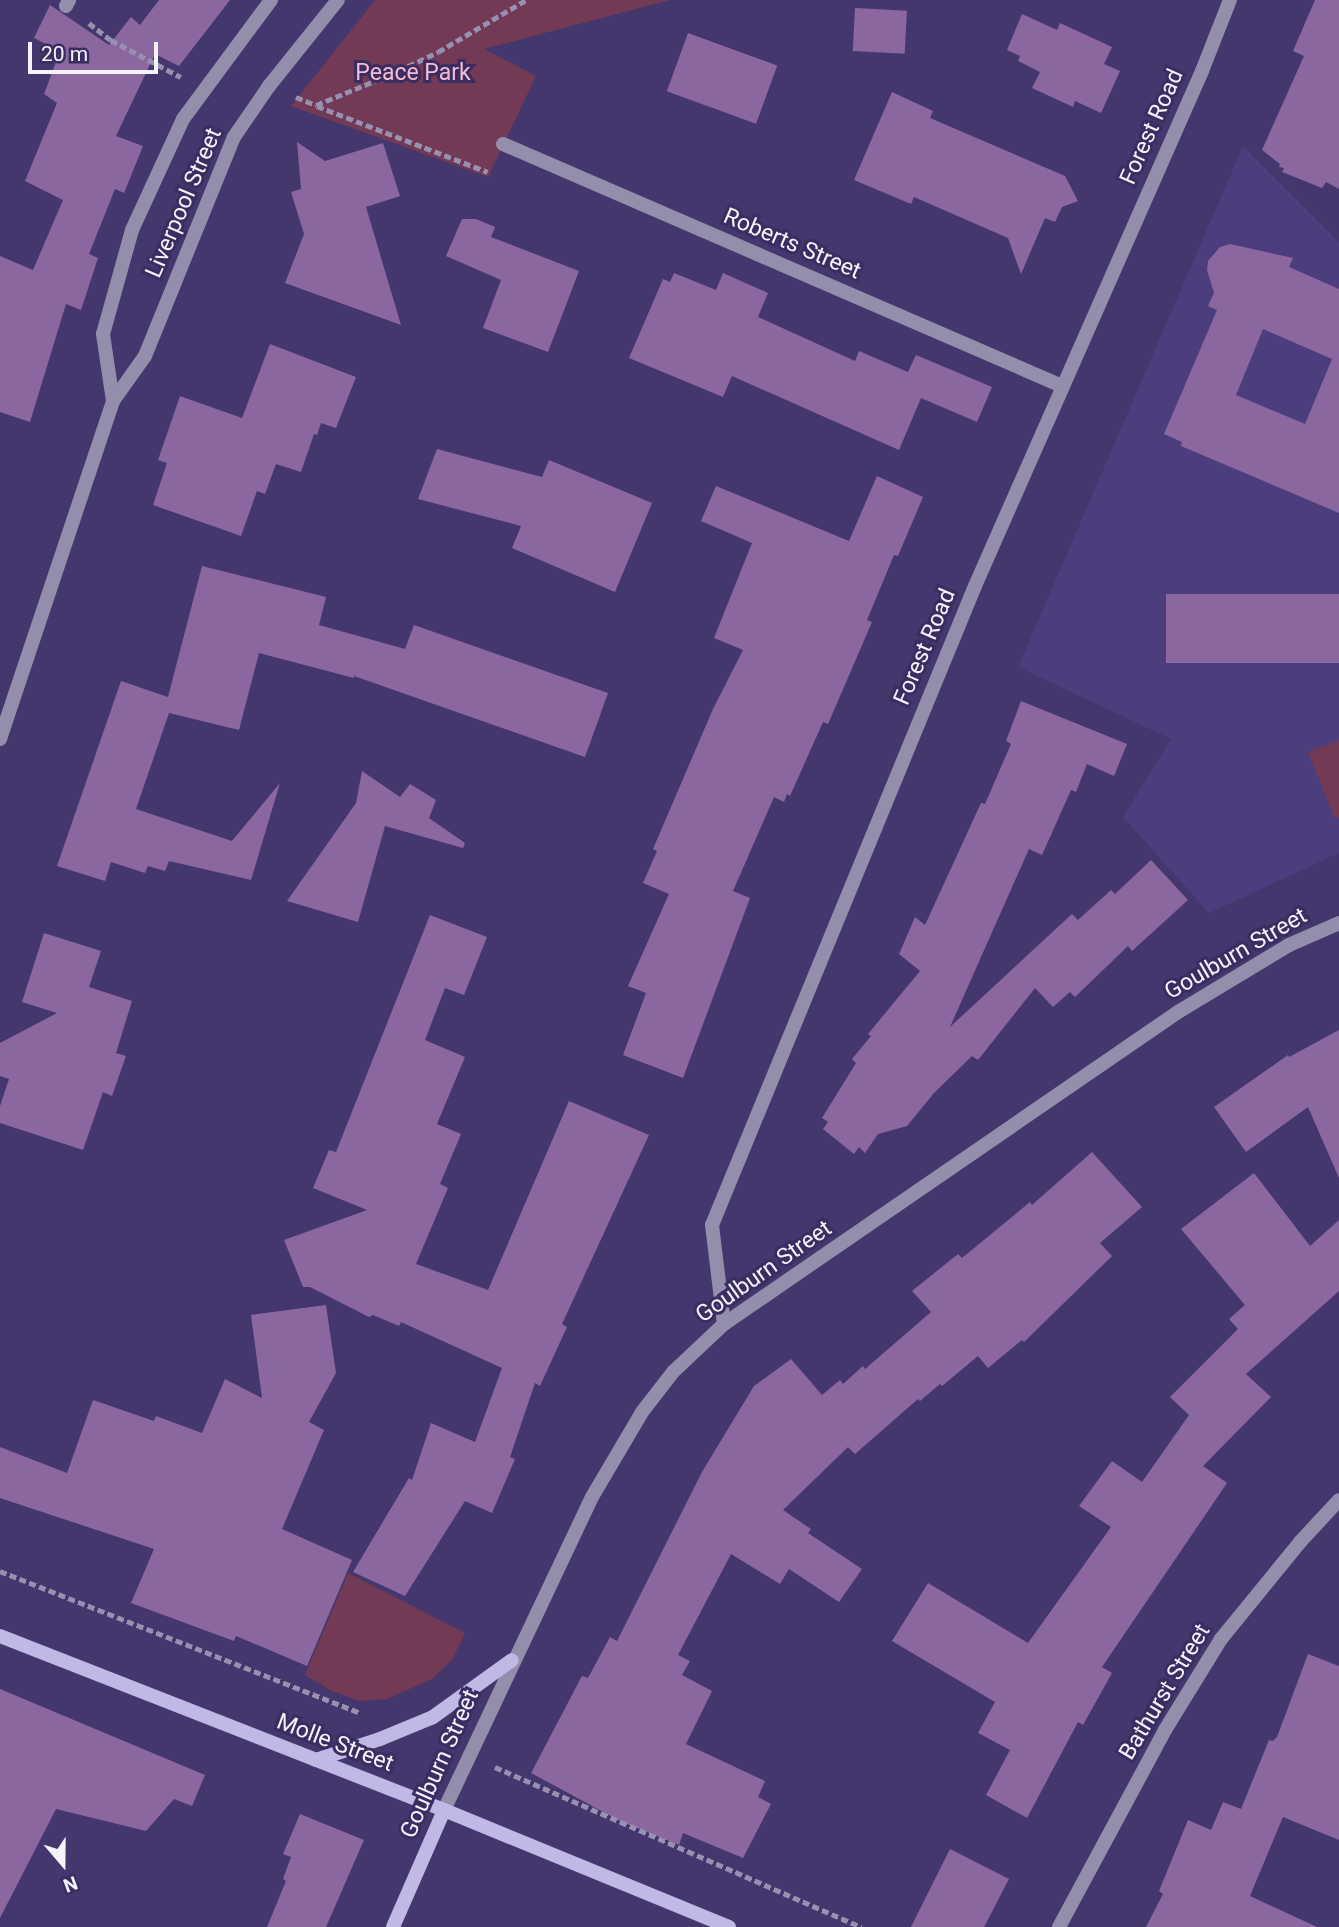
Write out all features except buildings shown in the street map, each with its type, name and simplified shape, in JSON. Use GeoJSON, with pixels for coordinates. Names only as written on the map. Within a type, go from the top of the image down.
{"type":"FeatureCollection","features":[{"type":"Feature","properties":{"kind":"street","name":"Liverpool Street"},"geometry":{"type":"LineString","coordinates":[[113,401],[103,334],[132,230],[183,119],[271,0]]}},
{"type":"Feature","properties":{"kind":"street","name":"Liverpool Street"},"geometry":{"type":"LineString","coordinates":[[0,739],[113,401],[145,356],[234,137],[270,86],[338,0]]}},
{"type":"Feature","properties":{"kind":"street","name":"Forest Road"},"geometry":{"type":"LineString","coordinates":[[724,1324],[712,1225],[959,624],[1196,83],[1228,0]]}},
{"type":"Feature","properties":{"kind":"street","name":"Roberts Street"},"geometry":{"type":"LineString","coordinates":[[503,144],[1062,386]]}},
{"type":"Feature","properties":{"kind":"street","name":"Goulburn Street"},"geometry":{"type":"LineString","coordinates":[[393,1927],[468,1755],[592,1497],[642,1412],[673,1372],[724,1324],[1178,1012],[1289,945],[1339,923]]}},
{"type":"Feature","properties":{"kind":"street","name":"Bathurst Street"},"geometry":{"type":"LineString","coordinates":[[1059,1927],[1166,1730],[1221,1639],[1300,1542],[1339,1500]]}},
{"type":"Feature","properties":{"kind":"street","name":"Molle Street"},"geometry":{"type":"LineString","coordinates":[[0,1636],[443,1810],[729,1927]]}},
{"type":"Feature","properties":{"kind":"street"},"geometry":{"type":"LineString","coordinates":[[316,1760],[433,1717],[512,1660]]}},
{"type":"Feature","properties":{"kind":"path"},"geometry":{"type":"LineString","coordinates":[[316,105],[438,52],[526,0]]}},
{"type":"Feature","properties":{"kind":"path"},"geometry":{"type":"LineString","coordinates":[[67,3],[111,40],[203,89]]}},
{"type":"Feature","properties":{"kind":"path"},"geometry":{"type":"LineString","coordinates":[[270,86],[490,173],[503,144]]}},
{"type":"Feature","properties":{"kind":"path"},"geometry":{"type":"LineString","coordinates":[[0,1571],[403,1729]]}},
{"type":"Feature","properties":{"kind":"path"},"geometry":{"type":"LineString","coordinates":[[468,1755],[862,1927]]}},
{"type":"Feature","properties":{"kind":"shaded area"},"geometry":{"type":"Polygon","coordinates":[[[1243,146],[1339,242],[1339,853],[1209,913],[1123,817],[1171,739],[1018,667],[1243,146]]]}},
{"type":"Feature","properties":{"kind":"green space","name":"Peace Park"},"geometry":{"type":"Polygon","coordinates":[[[375,0],[670,0],[484,49],[536,76],[488,177],[291,106],[375,0]]]}},
{"type":"Feature","properties":{"kind":"green space"},"geometry":{"type":"Polygon","coordinates":[[[1339,740],[1339,818],[1335,819],[1308,752],[1339,740]]]}},
{"type":"Feature","properties":{"kind":"green space"},"geometry":{"type":"Polygon","coordinates":[[[348,1573],[465,1633],[452,1660],[432,1679],[387,1699],[360,1701],[332,1691],[305,1675],[348,1573]]]}}]}
